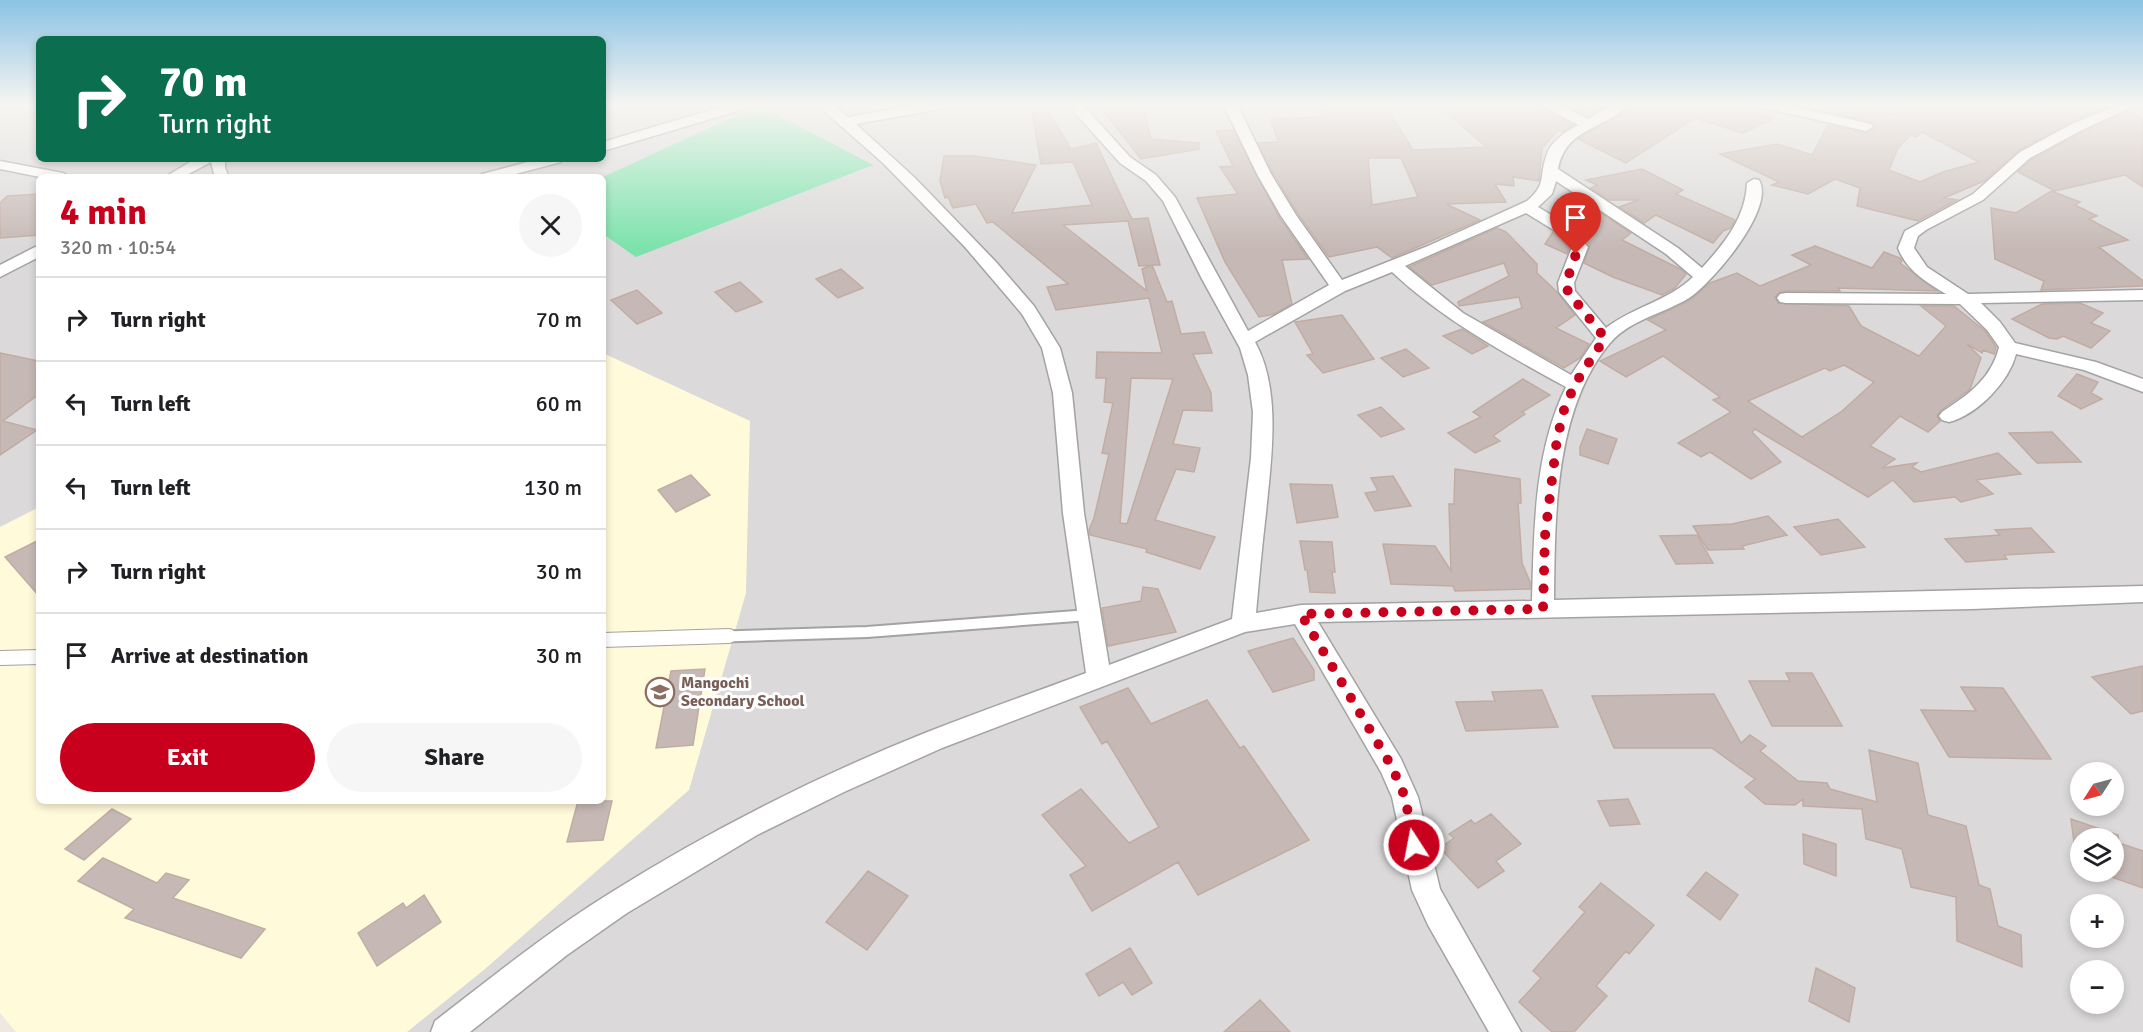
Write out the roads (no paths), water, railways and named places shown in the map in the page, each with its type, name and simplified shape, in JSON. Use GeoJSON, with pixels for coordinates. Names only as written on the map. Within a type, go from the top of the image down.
{"type":"FeatureCollection","features":[{"type":"Feature","properties":{"kind":"street"},"geometry":{"type":"LineString","coordinates":[[881,152],[939,208],[1027,309],[1044,333],[1056,362],[1063,402],[1071,489],[1099,678]]}},
{"type":"Feature","properties":{"kind":"street"},"geometry":{"type":"LineString","coordinates":[[1117,152],[1151,178],[1170,200],[1210,279],[1245,340],[1257,375],[1263,412],[1261,458],[1244,624]]}},
{"type":"Feature","properties":{"kind":"street"},"geometry":{"type":"LineString","coordinates":[[1253,152],[1279,199],[1339,287]]}},
{"type":"Feature","properties":{"kind":"street"},"geometry":{"type":"LineString","coordinates":[[1245,340],[1339,287],[1526,206],[1547,191],[1555,152]]}},
{"type":"Feature","properties":{"kind":"street"},"geometry":{"type":"LineString","coordinates":[[1949,416],[1978,396],[1993,381],[2008,355],[2008,347],[2004,338],[1963,298],[1913,262],[1906,248],[1911,234],[1920,226],[1978,197],[2029,152]]}},
{"type":"Feature","properties":{"kind":"street"},"geometry":{"type":"LineString","coordinates":[[178,174],[200,162]]}},
{"type":"Feature","properties":{"kind":"street"},"geometry":{"type":"LineString","coordinates":[[499,174],[545,162]]}},
{"type":"Feature","properties":{"kind":"street"},"geometry":{"type":"LineString","coordinates":[[0,165],[47,174]]}},
{"type":"Feature","properties":{"kind":"street"},"geometry":{"type":"LineString","coordinates":[[1550,170],[1672,251],[1704,278]]}},
{"type":"Feature","properties":{"kind":"street"},"geometry":{"type":"LineString","coordinates":[[1543,609],[1548,504],[1557,439],[1564,410],[1575,384],[1605,338],[1626,321],[1684,293],[1704,278],[1725,251],[1752,207],[1754,183]]}},
{"type":"Feature","properties":{"kind":"street"},"geometry":{"type":"LineString","coordinates":[[1526,206],[1559,226],[1580,247],[1566,283],[1568,292],[1605,338]]}},
{"type":"Feature","properties":{"kind":"street"},"geometry":{"type":"LineString","coordinates":[[0,272],[36,252]]}},
{"type":"Feature","properties":{"kind":"street"},"geometry":{"type":"LineString","coordinates":[[1394,265],[1416,287],[1482,334],[1575,384]]}},
{"type":"Feature","properties":{"kind":"street"},"geometry":{"type":"LineString","coordinates":[[1786,297],[1963,298],[2143,295]]}},
{"type":"Feature","properties":{"kind":"street"},"geometry":{"type":"LineString","coordinates":[[2008,347],[2090,366],[2143,386]]}},
{"type":"Feature","properties":{"kind":"street"},"geometry":{"type":"LineString","coordinates":[[446,1032],[557,945],[608,910],[748,827],[880,763],[1244,624],[1301,614],[1972,600],[2143,594]]}},
{"type":"Feature","properties":{"kind":"street"},"geometry":{"type":"LineString","coordinates":[[1301,614],[1392,767],[1405,797],[1417,860],[1426,890],[1438,916],[1506,1032]]}},
{"type":"Feature","properties":{"kind":"lane"},"geometry":{"type":"LineString","coordinates":[[606,640],[867,632],[1089,615]]}},
{"type":"Feature","properties":{"kind":"lane"},"geometry":{"type":"LineString","coordinates":[[0,658],[36,657]]}},
{"type":"Feature","properties":{"kind":"place","name":"Mangochi Secondary School"},"geometry":{"type":"Point","coordinates":[660,692]}}]}
